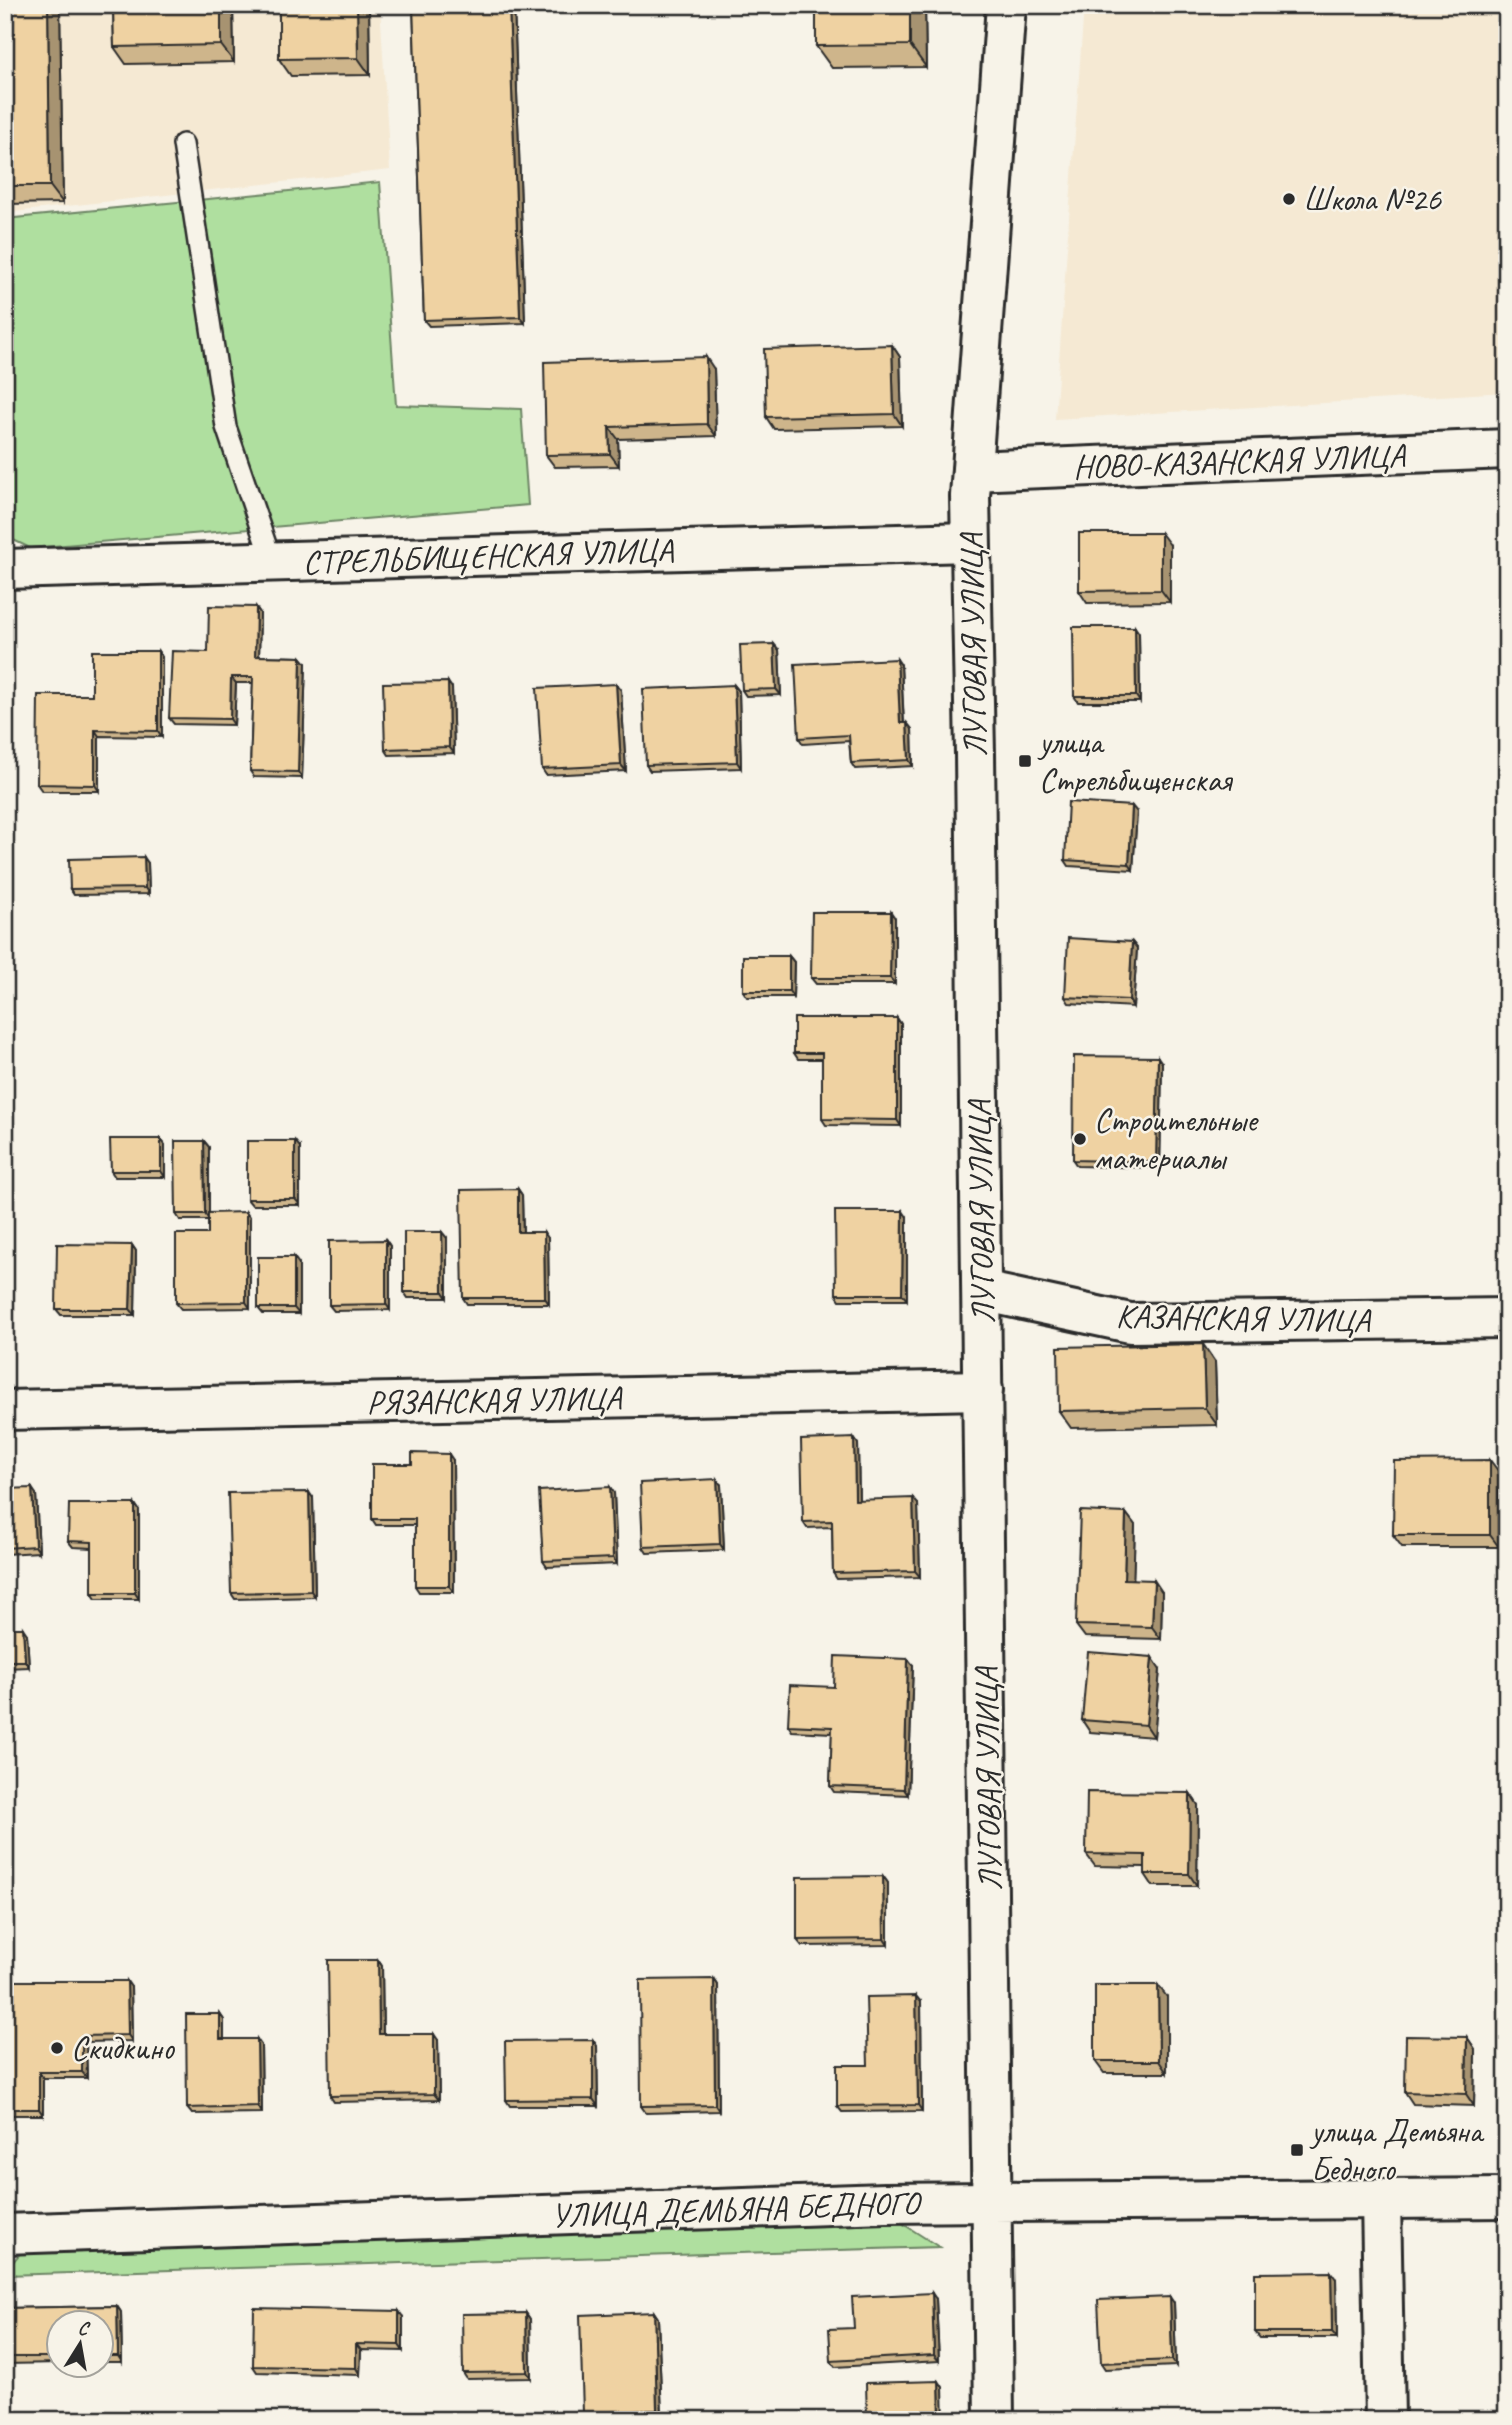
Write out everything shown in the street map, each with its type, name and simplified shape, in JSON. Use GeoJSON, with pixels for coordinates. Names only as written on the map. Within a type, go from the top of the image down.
{"type":"FeatureCollection","features":[{"type":"Feature","properties":{"kind":"street","name":"ЛУГОВАЯ УЛИЦА"},"geometry":{"type":"LineString","coordinates":[[994,2420],[982,1291],[970,542],[972,471],[1006,5]]}},
{"type":"Feature","properties":{"kind":"street","name":"НОВО-КАЗАНСКАЯ УЛИЦА"},"geometry":{"type":"LineString","coordinates":[[972,471],[1507,449]]}},
{"type":"Feature","properties":{"kind":"street","name":"СТРЕЛЬБИЩЕНСКАЯ УЛИЦА"},"geometry":{"type":"LineString","coordinates":[[5,569],[970,542]]}},
{"type":"Feature","properties":{"kind":"street","name":"КАЗАНСКАЯ УЛИЦА"},"geometry":{"type":"LineString","coordinates":[[982,1291],[1130,1323],[1507,1318]]}},
{"type":"Feature","properties":{"kind":"street","name":"РЯЗАНСКАЯ УЛИЦА"},"geometry":{"type":"LineString","coordinates":[[5,1410],[983,1390]]}},
{"type":"Feature","properties":{"kind":"street","name":"УЛИЦА ДЕМЬЯНА БЕДНОГО"},"geometry":{"type":"LineString","coordinates":[[5,2234],[885,2203],[1507,2198]]}},
{"type":"Feature","properties":{"kind":"street"},"geometry":{"type":"LineString","coordinates":[[1381,2199],[1385,2420]]}},
{"type":"Feature","properties":{"kind":"lane"},"geometry":{"type":"LineString","coordinates":[[183,144],[226,427],[272,562]]}},
{"type":"Feature","properties":{"kind":"shaded area"},"geometry":{"type":"Polygon","coordinates":[[[5,5],[380,5],[390,170],[5,213],[5,5]]]}},
{"type":"Feature","properties":{"kind":"shaded area","name":"Школа №26"},"geometry":{"type":"Polygon","coordinates":[[[1084,5],[1507,5],[1507,392],[1055,419],[1084,5]]]}},
{"type":"Feature","properties":{"kind":"green space"},"geometry":{"type":"Polygon","coordinates":[[[380,182],[396,405],[521,409],[528,505],[30,548],[5,536],[5,219],[380,182]]]}},
{"type":"Feature","properties":{"kind":"green space"},"geometry":{"type":"Polygon","coordinates":[[[900,2222],[939,2247],[5,2275],[5,2271],[23,2250],[900,2222]]]}},
{"type":"Feature","properties":{"kind":"building"},"geometry":{"type":"Polygon","coordinates":[[[5,5],[48,5],[50,186],[5,186],[5,5]]]}},
{"type":"Feature","properties":{"kind":"building"},"geometry":{"type":"Polygon","coordinates":[[[113,5],[221,5],[221,45],[114,47],[113,5]]]}},
{"type":"Feature","properties":{"kind":"building"},"geometry":{"type":"Polygon","coordinates":[[[279,5],[357,5],[358,58],[279,59],[279,5]]]}},
{"type":"Feature","properties":{"kind":"building"},"geometry":{"type":"Polygon","coordinates":[[[413,5],[509,5],[520,317],[424,320],[413,5]]]}},
{"type":"Feature","properties":{"kind":"building"},"geometry":{"type":"Polygon","coordinates":[[[816,5],[910,5],[910,45],[816,46],[816,5]]]}},
{"type":"Feature","properties":{"kind":"building"},"geometry":{"type":"Polygon","coordinates":[[[892,345],[894,414],[766,417],[764,349],[892,345]]]}},
{"type":"Feature","properties":{"kind":"building"},"geometry":{"type":"Polygon","coordinates":[[[706,357],[707,424],[609,427],[610,454],[546,455],[544,362],[706,357]]]}},
{"type":"Feature","properties":{"kind":"building"},"geometry":{"type":"Polygon","coordinates":[[[1079,533],[1161,533],[1161,590],[1079,591],[1079,533]]]}},
{"type":"Feature","properties":{"kind":"building"},"geometry":{"type":"Polygon","coordinates":[[[209,606],[256,607],[255,656],[301,657],[298,772],[250,771],[253,677],[231,677],[230,719],[169,718],[172,651],[208,652],[209,606]]]}},
{"type":"Feature","properties":{"kind":"building"},"geometry":{"type":"Polygon","coordinates":[[[1073,627],[1135,627],[1136,696],[1074,696],[1073,627]]]}},
{"type":"Feature","properties":{"kind":"building"},"geometry":{"type":"Polygon","coordinates":[[[774,644],[776,689],[742,690],[740,645],[774,644]]]}},
{"type":"Feature","properties":{"kind":"building"},"geometry":{"type":"Polygon","coordinates":[[[92,651],[158,651],[158,731],[95,730],[95,785],[37,784],[38,695],[92,695],[92,651]]]}},
{"type":"Feature","properties":{"kind":"building"},"geometry":{"type":"Polygon","coordinates":[[[897,659],[900,723],[907,723],[909,760],[851,763],[849,735],[799,738],[795,664],[897,659]]]}},
{"type":"Feature","properties":{"kind":"building"},"geometry":{"type":"Polygon","coordinates":[[[448,682],[449,747],[385,749],[383,683],[448,682]]]}},
{"type":"Feature","properties":{"kind":"building"},"geometry":{"type":"Polygon","coordinates":[[[616,684],[621,765],[542,769],[537,688],[616,684]]]}},
{"type":"Feature","properties":{"kind":"building"},"geometry":{"type":"Polygon","coordinates":[[[734,685],[737,762],[646,765],[643,689],[734,685]]]}},
{"type":"Feature","properties":{"kind":"building"},"geometry":{"type":"Polygon","coordinates":[[[1068,802],[1132,806],[1129,864],[1065,860],[1068,802]]]}},
{"type":"Feature","properties":{"kind":"building"},"geometry":{"type":"Polygon","coordinates":[[[144,857],[145,888],[70,889],[69,859],[144,857]]]}},
{"type":"Feature","properties":{"kind":"building"},"geometry":{"type":"Polygon","coordinates":[[[812,912],[891,912],[890,978],[811,978],[812,912]]]}},
{"type":"Feature","properties":{"kind":"building"},"geometry":{"type":"Polygon","coordinates":[[[1068,938],[1132,942],[1129,1000],[1065,997],[1068,938]]]}},
{"type":"Feature","properties":{"kind":"building"},"geometry":{"type":"Polygon","coordinates":[[[743,956],[789,956],[789,991],[743,991],[743,956]]]}},
{"type":"Feature","properties":{"kind":"building"},"geometry":{"type":"Polygon","coordinates":[[[794,1018],[897,1018],[897,1120],[822,1119],[822,1053],[794,1053],[794,1018]]]}},
{"type":"Feature","properties":{"kind":"building"},"geometry":{"type":"Polygon","coordinates":[[[1074,1056],[1158,1057],[1156,1162],[1073,1160],[1074,1056]]]}},
{"type":"Feature","properties":{"kind":"building"},"geometry":{"type":"Polygon","coordinates":[[[110,1139],[161,1139],[161,1171],[111,1171],[110,1139]]]}},
{"type":"Feature","properties":{"kind":"building"},"geometry":{"type":"Polygon","coordinates":[[[175,1141],[204,1141],[205,1214],[176,1214],[175,1141]]]}},
{"type":"Feature","properties":{"kind":"building"},"geometry":{"type":"Polygon","coordinates":[[[247,1141],[295,1141],[295,1199],[247,1199],[247,1141]]]}},
{"type":"Feature","properties":{"kind":"building"},"geometry":{"type":"Polygon","coordinates":[[[518,1189],[518,1232],[544,1232],[545,1298],[463,1298],[461,1190],[518,1189]]]}},
{"type":"Feature","properties":{"kind":"building"},"geometry":{"type":"Polygon","coordinates":[[[835,1211],[903,1211],[902,1294],[836,1294],[835,1211]]]}},
{"type":"Feature","properties":{"kind":"building"},"geometry":{"type":"Polygon","coordinates":[[[246,1212],[246,1302],[176,1303],[176,1234],[208,1234],[208,1213],[246,1212]]]}},
{"type":"Feature","properties":{"kind":"building"},"geometry":{"type":"Polygon","coordinates":[[[404,1232],[442,1232],[443,1292],[404,1292],[404,1232]]]}},
{"type":"Feature","properties":{"kind":"building"},"geometry":{"type":"Polygon","coordinates":[[[386,1240],[386,1304],[329,1305],[329,1241],[386,1240]]]}},
{"type":"Feature","properties":{"kind":"building"},"geometry":{"type":"Polygon","coordinates":[[[57,1244],[132,1245],[130,1309],[56,1309],[57,1244]]]}},
{"type":"Feature","properties":{"kind":"building"},"geometry":{"type":"Polygon","coordinates":[[[258,1257],[294,1257],[294,1308],[258,1308],[258,1257]]]}},
{"type":"Feature","properties":{"kind":"building"},"geometry":{"type":"Polygon","coordinates":[[[1203,1344],[1205,1408],[1059,1411],[1058,1347],[1203,1344]]]}},
{"type":"Feature","properties":{"kind":"building"},"geometry":{"type":"Polygon","coordinates":[[[854,1438],[855,1500],[913,1498],[915,1571],[833,1573],[832,1521],[803,1522],[801,1440],[854,1438]]]}},
{"type":"Feature","properties":{"kind":"building"},"geometry":{"type":"Polygon","coordinates":[[[412,1453],[449,1454],[449,1586],[415,1586],[415,1519],[372,1519],[372,1464],[412,1464],[412,1453]]]}},
{"type":"Feature","properties":{"kind":"building"},"geometry":{"type":"Polygon","coordinates":[[[1490,1460],[1490,1535],[1393,1535],[1394,1461],[1490,1460]]]}},
{"type":"Feature","properties":{"kind":"building"},"geometry":{"type":"Polygon","coordinates":[[[717,1479],[720,1544],[643,1547],[640,1483],[717,1479]]]}},
{"type":"Feature","properties":{"kind":"building"},"geometry":{"type":"Polygon","coordinates":[[[610,1487],[613,1558],[543,1561],[539,1491],[610,1487]]]}},
{"type":"Feature","properties":{"kind":"building"},"geometry":{"type":"Polygon","coordinates":[[[32,1488],[35,1546],[5,1548],[5,1489],[32,1488]]]}},
{"type":"Feature","properties":{"kind":"building"},"geometry":{"type":"Polygon","coordinates":[[[309,1492],[311,1591],[231,1593],[228,1493],[309,1492]]]}},
{"type":"Feature","properties":{"kind":"building"},"geometry":{"type":"Polygon","coordinates":[[[69,1504],[135,1504],[135,1593],[92,1593],[92,1542],[68,1541],[69,1504]]]}},
{"type":"Feature","properties":{"kind":"building"},"geometry":{"type":"Polygon","coordinates":[[[1080,1511],[1126,1513],[1124,1579],[1154,1580],[1152,1627],[1076,1625],[1080,1511]]]}},
{"type":"Feature","properties":{"kind":"building"},"geometry":{"type":"Polygon","coordinates":[[[5,1628],[23,1628],[25,1661],[5,1661],[5,1628]]]}},
{"type":"Feature","properties":{"kind":"building"},"geometry":{"type":"Polygon","coordinates":[[[1088,1652],[1152,1657],[1146,1725],[1082,1720],[1088,1652]]]}},
{"type":"Feature","properties":{"kind":"building"},"geometry":{"type":"Polygon","coordinates":[[[835,1656],[908,1659],[904,1789],[830,1786],[832,1727],[788,1725],[790,1685],[834,1687],[835,1656]]]}},
{"type":"Feature","properties":{"kind":"building"},"geometry":{"type":"Polygon","coordinates":[[[1087,1792],[1190,1793],[1189,1874],[1145,1874],[1145,1855],[1086,1854],[1087,1792]]]}},
{"type":"Feature","properties":{"kind":"building"},"geometry":{"type":"Polygon","coordinates":[[[883,1876],[884,1939],[797,1940],[797,1877],[883,1876]]]}},
{"type":"Feature","properties":{"kind":"building"},"geometry":{"type":"Polygon","coordinates":[[[328,1960],[378,1960],[379,2034],[434,2034],[434,2094],[330,2096],[328,1960]]]}},
{"type":"Feature","properties":{"kind":"building"},"geometry":{"type":"Polygon","coordinates":[[[714,1979],[715,2105],[641,2106],[640,1980],[714,1979]]]}},
{"type":"Feature","properties":{"kind":"building"},"geometry":{"type":"Polygon","coordinates":[[[5,1981],[127,1981],[128,2035],[82,2036],[82,2072],[39,2072],[39,2109],[5,2109],[5,1981]]]}},
{"type":"Feature","properties":{"kind":"building"},"geometry":{"type":"Polygon","coordinates":[[[1095,1985],[1158,1985],[1159,2061],[1095,2061],[1095,1985]]]}},
{"type":"Feature","properties":{"kind":"building"},"geometry":{"type":"Polygon","coordinates":[[[916,1996],[918,2105],[837,2106],[837,2065],[868,2065],[866,1997],[916,1996]]]}},
{"type":"Feature","properties":{"kind":"building"},"geometry":{"type":"Polygon","coordinates":[[[186,2014],[220,2014],[220,2039],[257,2039],[258,2106],[187,2108],[186,2014]]]}},
{"type":"Feature","properties":{"kind":"building"},"geometry":{"type":"Polygon","coordinates":[[[1406,2036],[1467,2037],[1466,2094],[1405,2092],[1406,2036]]]}},
{"type":"Feature","properties":{"kind":"building"},"geometry":{"type":"Polygon","coordinates":[[[593,2040],[593,2099],[506,2100],[505,2041],[593,2040]]]}},
{"type":"Feature","properties":{"kind":"building"},"geometry":{"type":"Polygon","coordinates":[[[1331,2272],[1332,2332],[1255,2332],[1255,2273],[1331,2272]]]}},
{"type":"Feature","properties":{"kind":"building"},"geometry":{"type":"Polygon","coordinates":[[[932,2293],[934,2355],[831,2361],[829,2329],[854,2328],[852,2297],[932,2293]]]}},
{"type":"Feature","properties":{"kind":"building"},"geometry":{"type":"Polygon","coordinates":[[[1170,2297],[1172,2360],[1101,2363],[1098,2300],[1170,2297]]]}},
{"type":"Feature","properties":{"kind":"building"},"geometry":{"type":"Polygon","coordinates":[[[117,2306],[118,2356],[116,2310],[46,2310],[46,2357],[5,2357],[5,2308],[117,2306]]]}},
{"type":"Feature","properties":{"kind":"building"},"geometry":{"type":"Polygon","coordinates":[[[254,2308],[399,2311],[399,2345],[356,2344],[356,2368],[253,2366],[254,2308]]]}},
{"type":"Feature","properties":{"kind":"building"},"geometry":{"type":"Polygon","coordinates":[[[654,2312],[657,2410],[583,2413],[580,2315],[654,2312]]]}},
{"type":"Feature","properties":{"kind":"building"},"geometry":{"type":"Polygon","coordinates":[[[526,2313],[527,2372],[463,2373],[462,2314],[526,2313]]]}},
{"type":"Feature","properties":{"kind":"building"},"geometry":{"type":"Polygon","coordinates":[[[939,2381],[940,2420],[867,2420],[866,2383],[939,2381]]]}},
{"type":"Feature","properties":{"kind":"building"},"geometry":{"type":"Polygon","coordinates":[[[5,2409],[22,2420],[5,2420],[5,2409]]]}},
{"type":"Feature","properties":{"kind":"place","name":"Школа №26"},"geometry":{"type":"Point","coordinates":[1289,199]}},
{"type":"Feature","properties":{"kind":"place","name":"улица Стрельбищенская"},"geometry":{"type":"Point","coordinates":[1025,761]}},
{"type":"Feature","properties":{"kind":"place","name":"Строительные материалы"},"geometry":{"type":"Point","coordinates":[1080,1139]}},
{"type":"Feature","properties":{"kind":"place","name":"Скидкино"},"geometry":{"type":"Point","coordinates":[57,2048]}},
{"type":"Feature","properties":{"kind":"place","name":"улица Демьяна Бедного"},"geometry":{"type":"Point","coordinates":[1297,2150]}}]}
